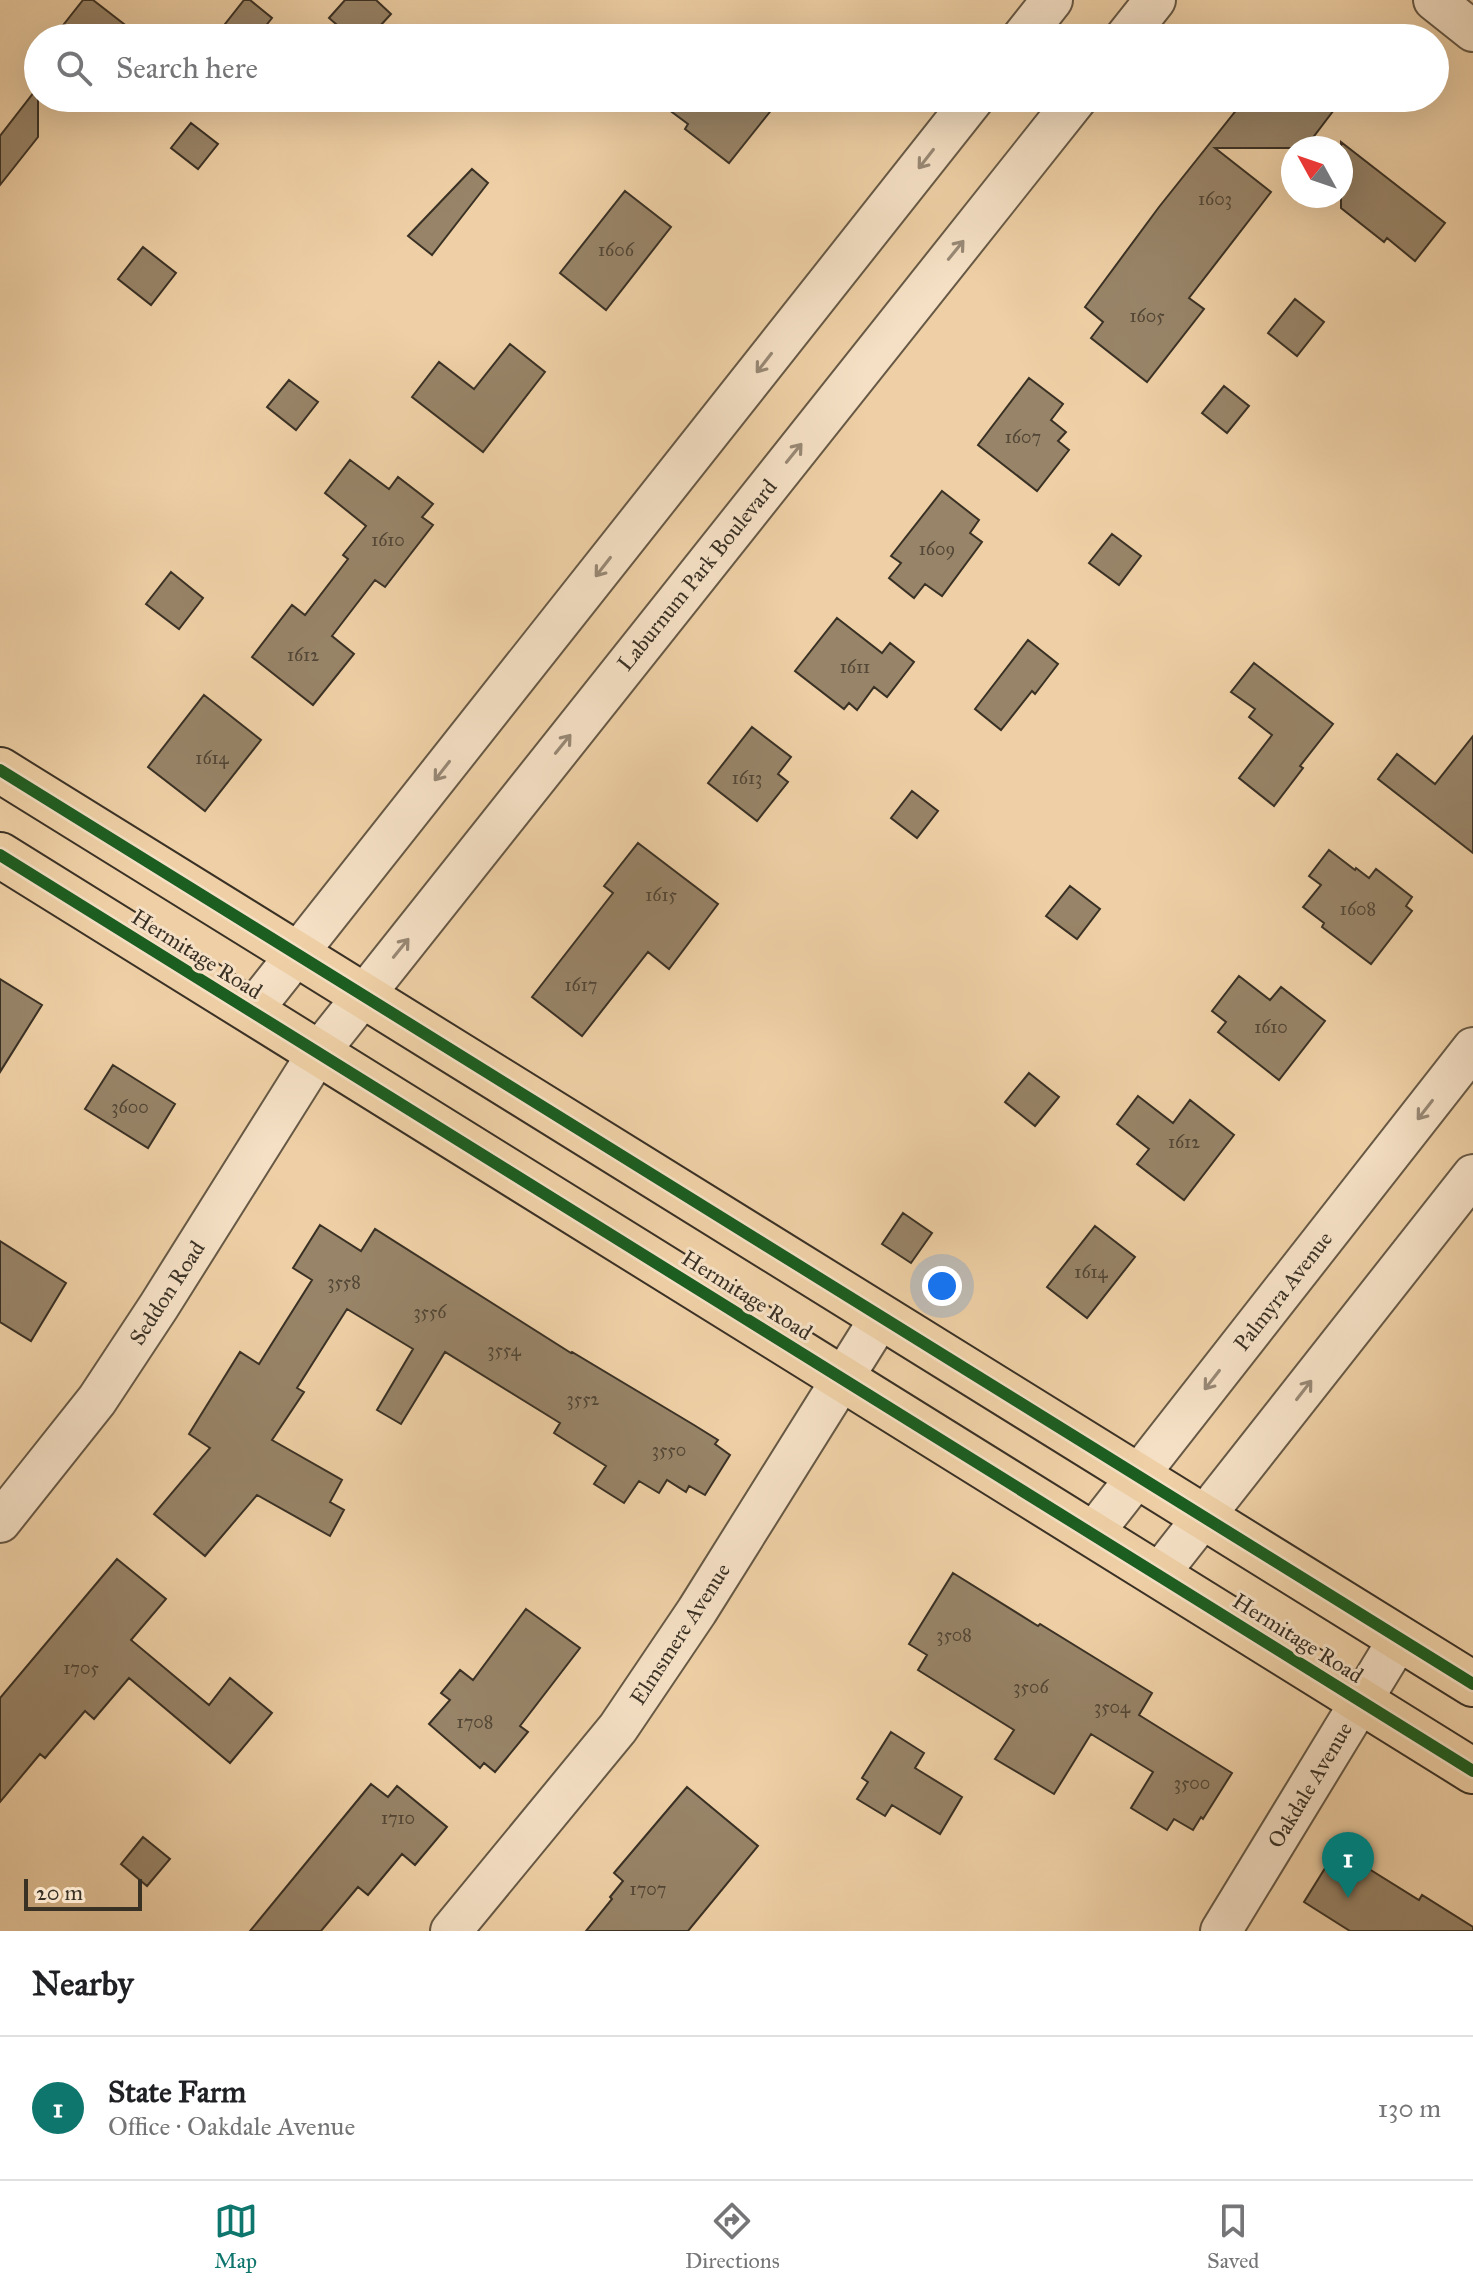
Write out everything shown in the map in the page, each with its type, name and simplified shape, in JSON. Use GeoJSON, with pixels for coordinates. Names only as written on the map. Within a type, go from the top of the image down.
{"type":"FeatureCollection","features":[{"type":"Feature","properties":{"kind":"main road"},"geometry":{"type":"LineString","coordinates":[[0,770],[1473,1684]]}},
{"type":"Feature","properties":{"kind":"main road","name":"Hermitage Road"},"geometry":{"type":"LineString","coordinates":[[0,855],[1473,1771]]}},
{"type":"Feature","properties":{"kind":"street"},"geometry":{"type":"LineString","coordinates":[[1033,24],[1052,0]]}},
{"type":"Feature","properties":{"kind":"street"},"geometry":{"type":"LineString","coordinates":[[1136,24],[1155,0]]}},
{"type":"Feature","properties":{"kind":"street"},"geometry":{"type":"LineString","coordinates":[[1434,0],[1473,31]]}},
{"type":"Feature","properties":{"kind":"street"},"geometry":{"type":"LineString","coordinates":[[251,1012],[963,112]]}},
{"type":"Feature","properties":{"kind":"street","name":"Laburnum Park Boulevard"},"geometry":{"type":"LineString","coordinates":[[318,1053],[1066,112]]}},
{"type":"Feature","properties":{"kind":"street","name":"Palmyra Avenue"},"geometry":{"type":"LineString","coordinates":[[1093,1533],[1473,1048]]}},
{"type":"Feature","properties":{"kind":"street","name":"Seddon Road"},"geometry":{"type":"LineString","coordinates":[[0,1522],[97,1400],[318,1053]]}},
{"type":"Feature","properties":{"kind":"street"},"geometry":{"type":"LineString","coordinates":[[1158,1575],[1473,1175]]}},
{"type":"Feature","properties":{"kind":"street","name":"Elmsmere Avenue"},"geometry":{"type":"LineString","coordinates":[[451,1931],[618,1728],[697,1611],[881,1317]]}},
{"type":"Feature","properties":{"kind":"street","name":"Oakdale Avenue"},"geometry":{"type":"LineString","coordinates":[[1221,1931],[1399,1639]]}},
{"type":"Feature","properties":{"kind":"building"},"geometry":{"type":"Polygon","coordinates":[[[83,0],[93,0],[124,24],[64,24],[83,0]]]}},
{"type":"Feature","properties":{"kind":"building"},"geometry":{"type":"Polygon","coordinates":[[[244,0],[250,0],[272,18],[267,24],[225,24],[244,0]]]}},
{"type":"Feature","properties":{"kind":"building"},"geometry":{"type":"Polygon","coordinates":[[[345,0],[376,0],[391,14],[382,24],[336,24],[329,18],[345,0]]]}},
{"type":"Feature","properties":{"kind":"building"},"geometry":{"type":"Polygon","coordinates":[[[24,105],[24,112],[38,112],[38,137],[0,185],[0,136],[24,105]]]}},
{"type":"Feature","properties":{"kind":"building"},"geometry":{"type":"Polygon","coordinates":[[[672,112],[770,112],[729,163],[685,129],[688,124],[672,112]]]}},
{"type":"Feature","properties":{"kind":"building"},"geometry":{"type":"Polygon","coordinates":[[[1235,112],[1332,112],[1314,136],[1281,136],[1281,148],[1215,148],[1271,192],[1189,298],[1204,309],[1147,382],[1091,338],[1103,322],[1085,307],[1235,112]]]}},
{"type":"Feature","properties":{"kind":"building"},"geometry":{"type":"Polygon","coordinates":[[[191,123],[218,144],[198,169],[171,148],[191,123]]]}},
{"type":"Feature","properties":{"kind":"building"},"geometry":{"type":"Polygon","coordinates":[[[1353,151],[1445,223],[1415,261],[1387,238],[1384,242],[1341,208],[1353,208],[1353,151]]]}},
{"type":"Feature","properties":{"kind":"building"},"geometry":{"type":"Polygon","coordinates":[[[472,169],[488,183],[432,255],[408,236],[472,169]]]}},
{"type":"Feature","properties":{"kind":"building"},"geometry":{"type":"Polygon","coordinates":[[[625,191],[671,227],[606,310],[560,273],[625,191]]]}},
{"type":"Feature","properties":{"kind":"building"},"geometry":{"type":"Polygon","coordinates":[[[143,247],[176,273],[151,305],[118,279],[143,247]]]}},
{"type":"Feature","properties":{"kind":"building"},"geometry":{"type":"Polygon","coordinates":[[[1295,299],[1324,322],[1297,356],[1268,333],[1295,299]]]}},
{"type":"Feature","properties":{"kind":"building"},"geometry":{"type":"Polygon","coordinates":[[[510,344],[545,372],[483,452],[412,397],[439,362],[474,389],[510,344]]]}},
{"type":"Feature","properties":{"kind":"building"},"geometry":{"type":"Polygon","coordinates":[[[1029,378],[1063,404],[1051,420],[1066,432],[1058,441],[1069,450],[1037,491],[978,445],[1029,378]]]}},
{"type":"Feature","properties":{"kind":"building"},"geometry":{"type":"Polygon","coordinates":[[[289,380],[318,402],[296,430],[267,407],[289,380]]]}},
{"type":"Feature","properties":{"kind":"building"},"geometry":{"type":"Polygon","coordinates":[[[1224,386],[1249,406],[1227,433],[1202,413],[1224,386]]]}},
{"type":"Feature","properties":{"kind":"building"},"geometry":{"type":"Polygon","coordinates":[[[350,460],[389,489],[398,477],[433,504],[422,517],[433,525],[385,587],[375,580],[332,636],[354,654],[313,705],[252,657],[292,605],[305,615],[348,559],[343,555],[366,526],[325,493],[350,460]]]}},
{"type":"Feature","properties":{"kind":"building"},"geometry":{"type":"Polygon","coordinates":[[[942,491],[979,520],[970,533],[982,542],[942,596],[925,584],[914,598],[889,578],[901,563],[891,556],[942,491]]]}},
{"type":"Feature","properties":{"kind":"building"},"geometry":{"type":"Polygon","coordinates":[[[1112,534],[1141,556],[1119,585],[1089,563],[1112,534]]]}},
{"type":"Feature","properties":{"kind":"building"},"geometry":{"type":"Polygon","coordinates":[[[171,572],[203,598],[179,629],[146,604],[171,572]]]}},
{"type":"Feature","properties":{"kind":"building"},"geometry":{"type":"Polygon","coordinates":[[[837,618],[882,653],[890,643],[914,662],[887,697],[874,687],[857,710],[849,703],[844,709],[795,671],[837,618]]]}},
{"type":"Feature","properties":{"kind":"building"},"geometry":{"type":"Polygon","coordinates":[[[1028,640],[1058,664],[1001,730],[975,709],[1028,640]]]}},
{"type":"Feature","properties":{"kind":"building"},"geometry":{"type":"Polygon","coordinates":[[[1254,663],[1333,724],[1274,806],[1239,778],[1272,735],[1249,717],[1255,709],[1231,692],[1254,663]]]}},
{"type":"Feature","properties":{"kind":"building"},"geometry":{"type":"Polygon","coordinates":[[[204,695],[261,740],[205,811],[148,767],[204,695]]]}},
{"type":"Feature","properties":{"kind":"building"},"geometry":{"type":"Polygon","coordinates":[[[752,727],[791,757],[778,774],[788,782],[757,821],[708,783],[752,727]]]}},
{"type":"Feature","properties":{"kind":"building"},"geometry":{"type":"Polygon","coordinates":[[[1473,736],[1473,853],[1378,779],[1397,754],[1435,784],[1473,736]]]}},
{"type":"Feature","properties":{"kind":"building"},"geometry":{"type":"Polygon","coordinates":[[[912,791],[938,811],[917,838],[891,818],[912,791]]]}},
{"type":"Feature","properties":{"kind":"building"},"geometry":{"type":"Polygon","coordinates":[[[638,843],[718,904],[669,969],[648,952],[582,1036],[532,997],[613,893],[604,886],[638,843]]]}},
{"type":"Feature","properties":{"kind":"building"},"geometry":{"type":"Polygon","coordinates":[[[1329,850],[1369,878],[1376,869],[1412,897],[1406,906],[1412,911],[1371,964],[1322,927],[1324,923],[1303,907],[1321,885],[1309,876],[1329,850]]]}},
{"type":"Feature","properties":{"kind":"building"},"geometry":{"type":"Polygon","coordinates":[[[1070,886],[1100,909],[1077,939],[1046,916],[1070,886]]]}},
{"type":"Feature","properties":{"kind":"building"},"geometry":{"type":"Polygon","coordinates":[[[1239,976],[1270,1000],[1281,987],[1325,1021],[1279,1080],[1218,1032],[1226,1022],[1212,1011],[1239,976]]]}},
{"type":"Feature","properties":{"kind":"building"},"geometry":{"type":"Polygon","coordinates":[[[0,979],[42,1005],[0,1072],[0,979]]]}},
{"type":"Feature","properties":{"kind":"building"},"geometry":{"type":"Polygon","coordinates":[[[113,1065],[175,1104],[148,1148],[85,1109],[113,1065]]]}},
{"type":"Feature","properties":{"kind":"building"},"geometry":{"type":"Polygon","coordinates":[[[1029,1073],[1059,1097],[1035,1126],[1005,1102],[1029,1073]]]}},
{"type":"Feature","properties":{"kind":"building"},"geometry":{"type":"Polygon","coordinates":[[[1138,1096],[1173,1123],[1190,1100],[1234,1135],[1184,1200],[1137,1164],[1149,1149],[1117,1124],[1138,1096]]]}},
{"type":"Feature","properties":{"kind":"building"},"geometry":{"type":"Polygon","coordinates":[[[903,1213],[932,1233],[911,1263],[882,1244],[903,1213]]]}},
{"type":"Feature","properties":{"kind":"building"},"geometry":{"type":"Polygon","coordinates":[[[320,1225],[361,1251],[375,1229],[571,1353],[718,1440],[715,1444],[730,1455],[705,1495],[689,1486],[686,1492],[667,1480],[659,1493],[639,1481],[624,1503],[594,1484],[606,1466],[554,1433],[560,1423],[445,1352],[401,1424],[377,1410],[413,1349],[347,1309],[297,1388],[304,1392],[272,1440],[342,1480],[330,1502],[344,1510],[330,1536],[257,1495],[205,1556],[154,1514],[210,1448],[189,1434],[240,1352],[259,1364],[312,1280],[293,1268],[320,1225]]]}},
{"type":"Feature","properties":{"kind":"building"},"geometry":{"type":"Polygon","coordinates":[[[1095,1226],[1135,1257],[1087,1318],[1047,1287],[1095,1226]]]}},
{"type":"Feature","properties":{"kind":"building"},"geometry":{"type":"Polygon","coordinates":[[[0,1241],[66,1283],[31,1341],[0,1322],[0,1241]]]}},
{"type":"Feature","properties":{"kind":"building"},"geometry":{"type":"Polygon","coordinates":[[[117,1559],[166,1599],[131,1640],[209,1705],[230,1678],[272,1713],[230,1763],[129,1678],[94,1719],[85,1711],[45,1758],[40,1754],[0,1802],[0,1698],[117,1559]]]}},
{"type":"Feature","properties":{"kind":"building"},"geometry":{"type":"Polygon","coordinates":[[[953,1573],[1152,1693],[1139,1715],[1232,1773],[1193,1830],[1174,1819],[1167,1830],[1131,1808],[1153,1772],[1091,1734],[1054,1794],[995,1759],[1014,1730],[918,1670],[927,1655],[909,1644],[953,1573]]]}},
{"type":"Feature","properties":{"kind":"building"},"geometry":{"type":"Polygon","coordinates":[[[526,1609],[580,1648],[520,1726],[528,1732],[495,1772],[484,1763],[480,1768],[429,1724],[450,1700],[441,1693],[460,1670],[473,1680],[526,1609]]]}},
{"type":"Feature","properties":{"kind":"building"},"geometry":{"type":"Polygon","coordinates":[[[891,1732],[924,1753],[915,1768],[962,1797],[940,1834],[892,1805],[885,1816],[857,1799],[868,1782],[862,1778],[891,1732]]]}},
{"type":"Feature","properties":{"kind":"building"},"geometry":{"type":"Polygon","coordinates":[[[371,1784],[388,1797],[397,1786],[447,1827],[415,1865],[402,1854],[368,1895],[358,1887],[321,1931],[250,1931],[371,1784]]]}},
{"type":"Feature","properties":{"kind":"building"},"geometry":{"type":"Polygon","coordinates":[[[687,1787],[758,1846],[688,1931],[586,1931],[623,1881],[614,1873],[687,1787]]]}},
{"type":"Feature","properties":{"kind":"building"},"geometry":{"type":"Polygon","coordinates":[[[143,1837],[170,1859],[147,1886],[121,1864],[143,1837]]]}},
{"type":"Feature","properties":{"kind":"building"},"geometry":{"type":"Polygon","coordinates":[[[1337,1849],[1419,1900],[1422,1895],[1473,1927],[1473,1931],[1350,1931],[1304,1902],[1337,1849]]]}},
{"type":"Feature","properties":{"kind":"cycle path"},"geometry":{"type":"LineString","coordinates":[[0,770],[1473,1684]]}},
{"type":"Feature","properties":{"kind":"cycle path"},"geometry":{"type":"LineString","coordinates":[[0,855],[1473,1771]]}},
{"type":"Feature","properties":{"kind":"place","name":"State Farm"},"geometry":{"type":"Point","coordinates":[1348,1898]}}]}
